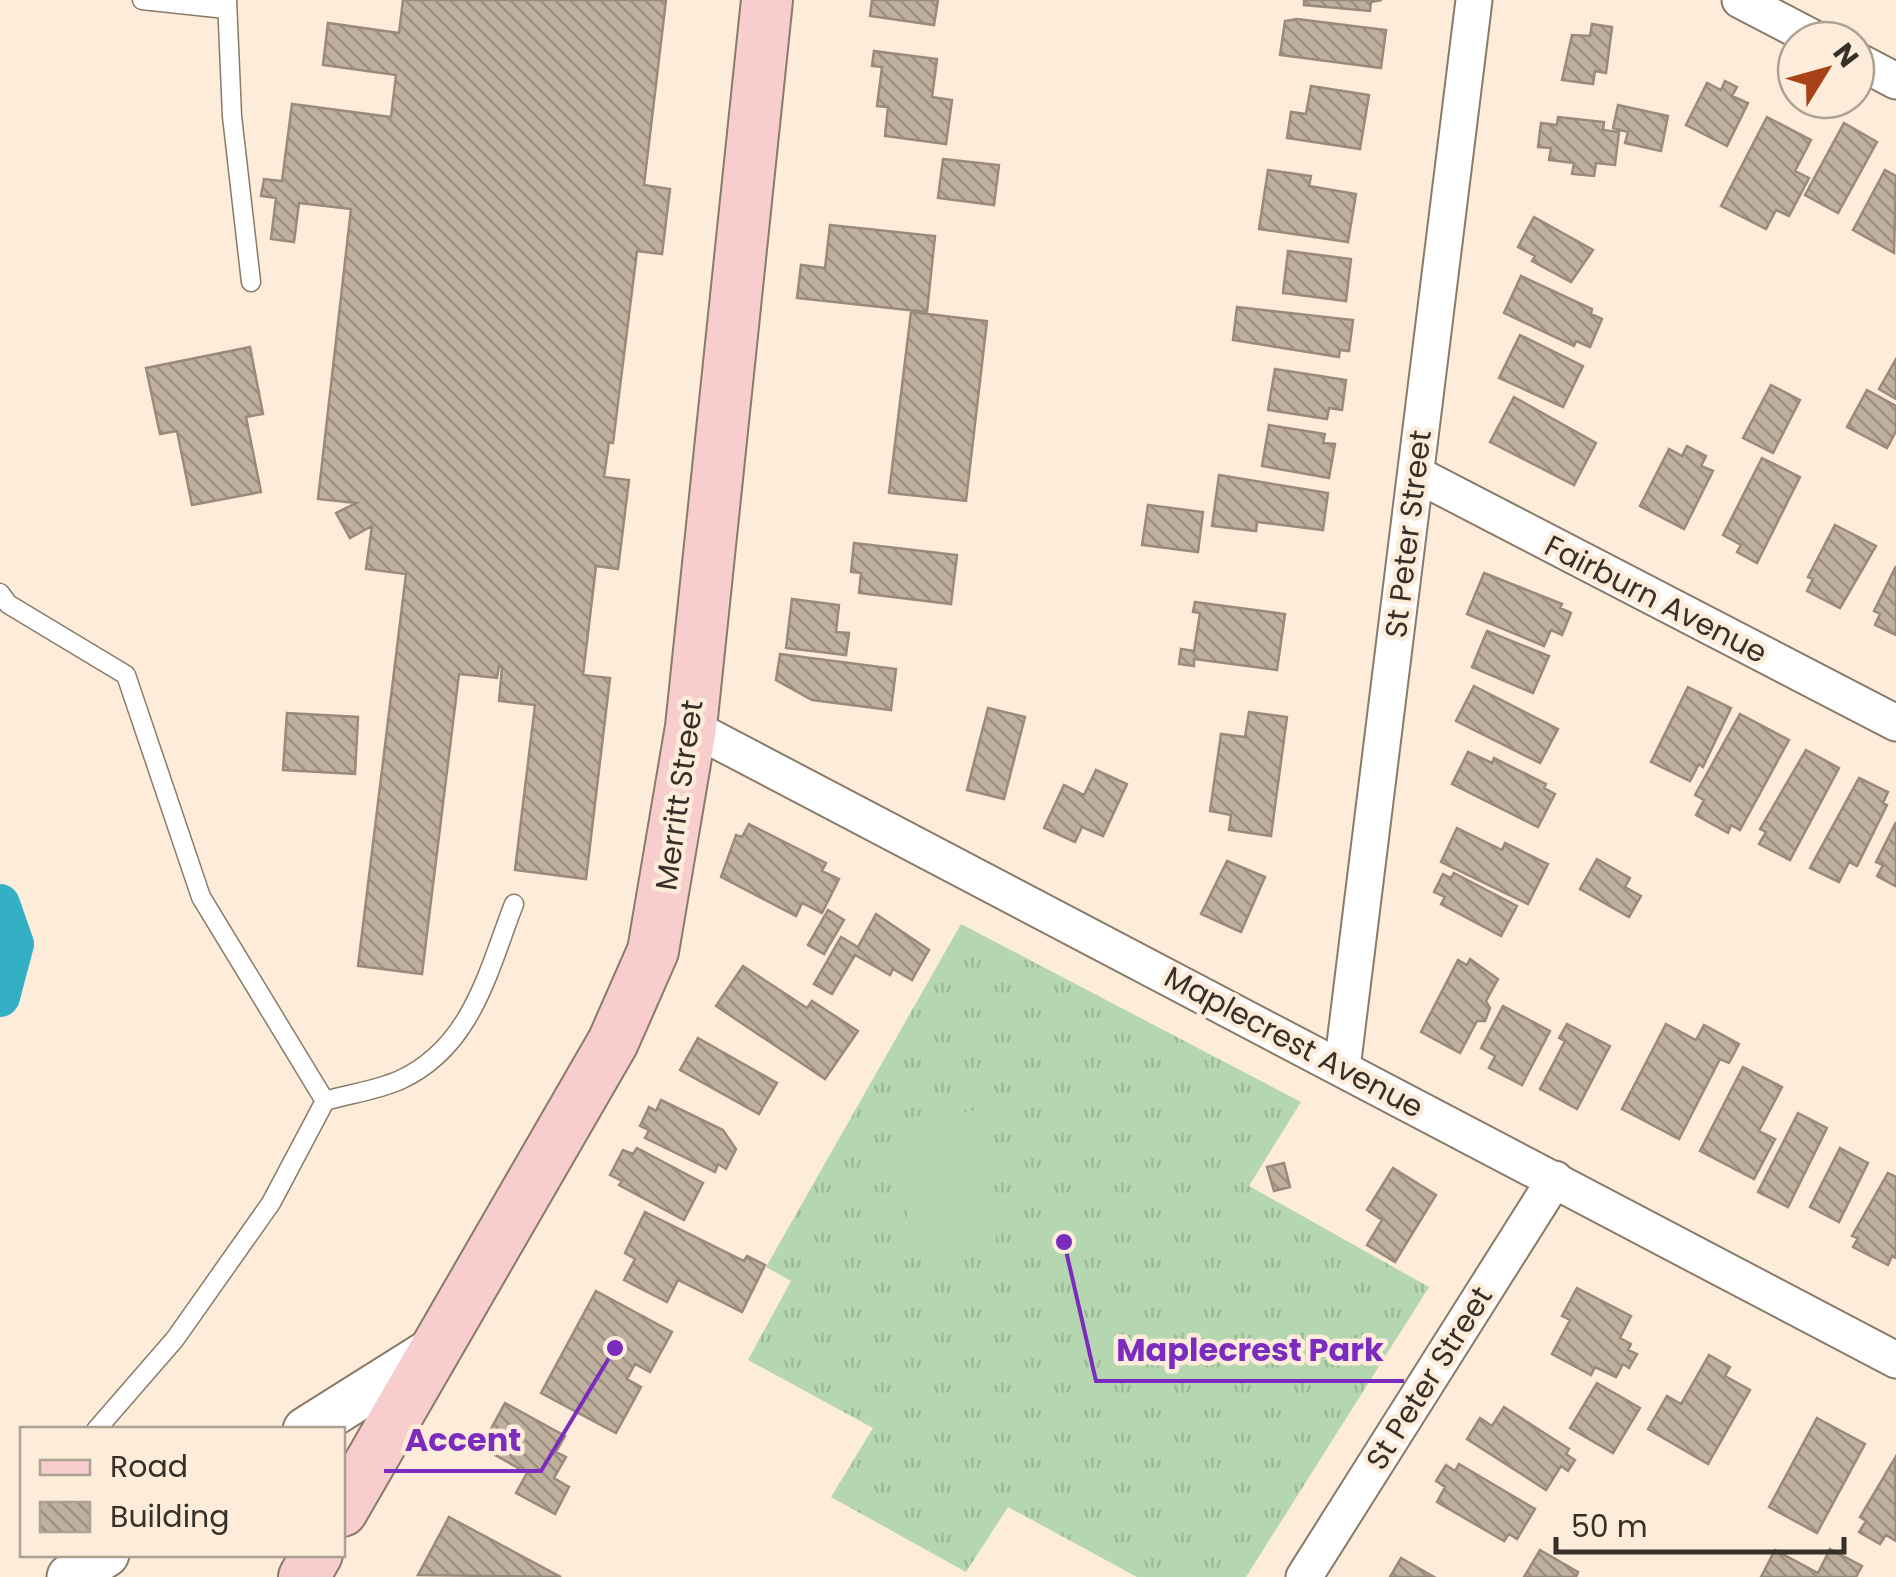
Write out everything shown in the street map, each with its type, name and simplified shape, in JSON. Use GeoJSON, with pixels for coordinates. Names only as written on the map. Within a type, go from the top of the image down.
{"type":"FeatureCollection","features":[{"type":"Feature","properties":{"kind":"main road","name":"Merritt Street"},"geometry":{"type":"LineString","coordinates":[[345,1506],[612,1042],[644,978],[665,901],[691,727],[766,0]]}},
{"type":"Feature","properties":{"kind":"street","name":"St Peter Street"},"geometry":{"type":"LineString","coordinates":[[1342,1068],[1474,0]]}},
{"type":"Feature","properties":{"kind":"street"},"geometry":{"type":"LineString","coordinates":[[1740,0],[1778,20]]}},
{"type":"Feature","properties":{"kind":"street","name":"Fairburn Avenue"},"geometry":{"type":"LineString","coordinates":[[1416,474],[1896,723]]}},
{"type":"Feature","properties":{"kind":"street","name":"Maplecrest Avenue"},"geometry":{"type":"LineString","coordinates":[[691,727],[1896,1360]]}},
{"type":"Feature","properties":{"kind":"street","name":"St Peter Street"},"geometry":{"type":"LineString","coordinates":[[1304,1577],[1555,1179]]}},
{"type":"Feature","properties":{"kind":"street"},"geometry":{"type":"LineString","coordinates":[[311,1427],[438,1347]]}},
{"type":"Feature","properties":{"kind":"lane"},"geometry":{"type":"LineString","coordinates":[[142,0],[226,4],[232,116],[251,282]]}},
{"type":"Feature","properties":{"kind":"lane"},"geometry":{"type":"LineString","coordinates":[[0,593],[8,604],[126,675],[201,898],[326,1101]]}},
{"type":"Feature","properties":{"kind":"lane"},"geometry":{"type":"LineString","coordinates":[[99,1427],[175,1340],[250,1234],[326,1101],[399,1080],[431,1061],[468,1024],[514,904]]}},
{"type":"Feature","properties":{"kind":"green space"},"geometry":{"type":"Polygon","coordinates":[[[961,924],[1301,1102],[1249,1186],[1429,1287],[1246,1577],[1137,1577],[1008,1507],[966,1572],[831,1497],[873,1428],[748,1360],[791,1281],[766,1267],[961,924]]]}},
{"type":"Feature","properties":{"kind":"green space"},"geometry":{"type":"Polygon","coordinates":[[[983,1110],[997,1250],[911,1258],[898,1118],[983,1110]]]}},
{"type":"Feature","properties":{"kind":"building"},"geometry":{"type":"Polygon","coordinates":[[[403,0],[666,0],[644,185],[670,189],[662,254],[637,251],[613,443],[609,442],[604,477],[629,480],[618,569],[596,566],[583,675],[610,678],[586,879],[515,870],[535,705],[499,701],[502,667],[499,666],[497,678],[459,674],[422,974],[358,966],[406,574],[366,569],[372,526],[350,538],[336,513],[356,503],[318,499],[351,209],[299,203],[294,242],[271,239],[276,198],[261,196],[264,179],[282,181],[292,104],[391,117],[396,75],[323,65],[328,23],[399,33],[403,0]]]}},
{"type":"Feature","properties":{"kind":"building"},"geometry":{"type":"Polygon","coordinates":[[[872,0],[938,0],[934,25],[870,16],[872,0]]]}},
{"type":"Feature","properties":{"kind":"building"},"geometry":{"type":"Polygon","coordinates":[[[1304,0],[1382,0],[1371,2],[1370,11],[1304,5],[1304,0]]]}},
{"type":"Feature","properties":{"kind":"building"},"geometry":{"type":"Polygon","coordinates":[[[1297,19],[1386,30],[1381,68],[1280,55],[1285,21],[1297,19]]]}},
{"type":"Feature","properties":{"kind":"building"},"geometry":{"type":"Polygon","coordinates":[[[1592,24],[1612,27],[1606,73],[1595,71],[1593,84],[1562,80],[1572,35],[1590,36],[1592,24]]]}},
{"type":"Feature","properties":{"kind":"building"},"geometry":{"type":"Polygon","coordinates":[[[874,51],[937,59],[932,97],[952,100],[946,144],[885,136],[888,107],[877,106],[882,67],[872,66],[874,51]]]}},
{"type":"Feature","properties":{"kind":"building"},"geometry":{"type":"Polygon","coordinates":[[[1725,81],[1737,87],[1732,96],[1748,103],[1727,146],[1686,125],[1707,83],[1721,90],[1725,81]]]}},
{"type":"Feature","properties":{"kind":"building"},"geometry":{"type":"Polygon","coordinates":[[[1311,86],[1369,95],[1360,149],[1287,138],[1291,112],[1306,114],[1311,86]]]}},
{"type":"Feature","properties":{"kind":"building"},"geometry":{"type":"Polygon","coordinates":[[[1618,105],[1668,116],[1661,151],[1625,143],[1628,132],[1613,128],[1618,105]]]}},
{"type":"Feature","properties":{"kind":"building"},"geometry":{"type":"Polygon","coordinates":[[[1558,117],[1604,122],[1603,130],[1619,132],[1615,165],[1596,163],[1594,176],[1572,174],[1574,163],[1549,160],[1551,148],[1538,147],[1541,123],[1557,125],[1558,117]]]}},
{"type":"Feature","properties":{"kind":"building"},"geometry":{"type":"Polygon","coordinates":[[[1767,117],[1811,140],[1795,171],[1809,178],[1789,216],[1776,210],[1766,229],[1721,206],[1767,117]]]}},
{"type":"Feature","properties":{"kind":"building"},"geometry":{"type":"Polygon","coordinates":[[[1844,123],[1877,142],[1838,213],[1805,195],[1844,123]]]}},
{"type":"Feature","properties":{"kind":"building"},"geometry":{"type":"Polygon","coordinates":[[[943,159],[999,165],[994,205],[938,198],[943,159]]]}},
{"type":"Feature","properties":{"kind":"building"},"geometry":{"type":"Polygon","coordinates":[[[1268,170],[1311,176],[1309,186],[1356,194],[1348,242],[1259,229],[1268,170]]]}},
{"type":"Feature","properties":{"kind":"building"},"geometry":{"type":"Polygon","coordinates":[[[1885,170],[1896,176],[1894,253],[1853,230],[1885,170]]]}},
{"type":"Feature","properties":{"kind":"building"},"geometry":{"type":"Polygon","coordinates":[[[1534,217],[1593,250],[1571,282],[1532,261],[1535,256],[1518,247],[1534,217]]]}},
{"type":"Feature","properties":{"kind":"building"},"geometry":{"type":"Polygon","coordinates":[[[830,225],[935,236],[927,312],[797,298],[801,265],[825,268],[830,225]]]}},
{"type":"Feature","properties":{"kind":"building"},"geometry":{"type":"Polygon","coordinates":[[[1288,251],[1351,259],[1346,301],[1283,293],[1288,251]]]}},
{"type":"Feature","properties":{"kind":"building"},"geometry":{"type":"Polygon","coordinates":[[[1521,276],[1592,309],[1591,314],[1602,319],[1590,347],[1576,341],[1574,346],[1504,313],[1521,276]]]}},
{"type":"Feature","properties":{"kind":"building"},"geometry":{"type":"Polygon","coordinates":[[[1237,307],[1353,320],[1349,351],[1340,350],[1339,357],[1233,340],[1237,307]]]}},
{"type":"Feature","properties":{"kind":"building"},"geometry":{"type":"Polygon","coordinates":[[[911,312],[987,321],[966,501],[889,493],[911,312]]]}},
{"type":"Feature","properties":{"kind":"building"},"geometry":{"type":"Polygon","coordinates":[[[1520,335],[1583,366],[1563,407],[1499,378],[1520,335]]]}},
{"type":"Feature","properties":{"kind":"building"},"geometry":{"type":"Polygon","coordinates":[[[250,347],[263,414],[246,417],[261,492],[192,505],[177,431],[160,434],[146,368],[250,347]]]}},
{"type":"Feature","properties":{"kind":"building"},"geometry":{"type":"Polygon","coordinates":[[[1896,359],[1896,399],[1879,389],[1896,359]]]}},
{"type":"Feature","properties":{"kind":"building"},"geometry":{"type":"Polygon","coordinates":[[[1275,369],[1346,380],[1342,410],[1329,408],[1327,419],[1268,410],[1275,369]]]}},
{"type":"Feature","properties":{"kind":"building"},"geometry":{"type":"Polygon","coordinates":[[[1771,385],[1800,400],[1773,453],[1743,438],[1771,385]]]}},
{"type":"Feature","properties":{"kind":"building"},"geometry":{"type":"Polygon","coordinates":[[[1867,390],[1896,406],[1896,431],[1887,448],[1847,427],[1867,390]]]}},
{"type":"Feature","properties":{"kind":"building"},"geometry":{"type":"Polygon","coordinates":[[[1514,397],[1596,443],[1574,485],[1490,442],[1514,397]]]}},
{"type":"Feature","properties":{"kind":"building"},"geometry":{"type":"Polygon","coordinates":[[[1269,425],[1325,434],[1323,443],[1335,444],[1329,478],[1262,466],[1269,425]]]}},
{"type":"Feature","properties":{"kind":"building"},"geometry":{"type":"Polygon","coordinates":[[[1687,446],[1706,456],[1701,466],[1713,471],[1684,529],[1640,506],[1669,449],[1682,456],[1687,446]]]}},
{"type":"Feature","properties":{"kind":"building"},"geometry":{"type":"Polygon","coordinates":[[[1762,458],[1800,477],[1757,563],[1737,552],[1741,545],[1723,535],[1762,458]]]}},
{"type":"Feature","properties":{"kind":"building"},"geometry":{"type":"Polygon","coordinates":[[[1219,475],[1328,493],[1323,530],[1257,522],[1256,531],[1212,526],[1219,475]]]}},
{"type":"Feature","properties":{"kind":"building"},"geometry":{"type":"Polygon","coordinates":[[[1148,505],[1203,512],[1198,552],[1142,545],[1148,505]]]}},
{"type":"Feature","properties":{"kind":"building"},"geometry":{"type":"Polygon","coordinates":[[[1835,525],[1876,546],[1840,608],[1807,591],[1813,579],[1808,577],[1835,525]]]}},
{"type":"Feature","properties":{"kind":"building"},"geometry":{"type":"Polygon","coordinates":[[[854,543],[957,555],[951,604],[859,593],[861,573],[851,572],[854,543]]]}},
{"type":"Feature","properties":{"kind":"building"},"geometry":{"type":"Polygon","coordinates":[[[1896,566],[1896,635],[1875,625],[1880,614],[1874,611],[1896,566]]]}},
{"type":"Feature","properties":{"kind":"building"},"geometry":{"type":"Polygon","coordinates":[[[1484,573],[1562,604],[1560,608],[1571,613],[1562,635],[1551,630],[1544,646],[1467,614],[1484,573]]]}},
{"type":"Feature","properties":{"kind":"building"},"geometry":{"type":"Polygon","coordinates":[[[792,599],[839,605],[836,632],[849,633],[846,655],[786,648],[792,599]]]}},
{"type":"Feature","properties":{"kind":"building"},"geometry":{"type":"Polygon","coordinates":[[[1195,602],[1285,614],[1277,670],[1194,659],[1194,666],[1179,664],[1181,649],[1194,651],[1200,613],[1193,612],[1195,602]]]}},
{"type":"Feature","properties":{"kind":"building"},"geometry":{"type":"Polygon","coordinates":[[[1487,631],[1549,656],[1533,693],[1472,667],[1487,631]]]}},
{"type":"Feature","properties":{"kind":"building"},"geometry":{"type":"Polygon","coordinates":[[[780,654],[896,669],[891,710],[812,700],[776,680],[780,654]]]}},
{"type":"Feature","properties":{"kind":"building"},"geometry":{"type":"Polygon","coordinates":[[[1474,686],[1558,729],[1540,763],[1456,721],[1474,686]]]}},
{"type":"Feature","properties":{"kind":"building"},"geometry":{"type":"Polygon","coordinates":[[[1688,687],[1731,708],[1703,767],[1699,764],[1690,781],[1651,762],[1688,687]]]}},
{"type":"Feature","properties":{"kind":"building"},"geometry":{"type":"Polygon","coordinates":[[[988,708],[1025,717],[1004,799],[967,790],[988,708]]]}},
{"type":"Feature","properties":{"kind":"building"},"geometry":{"type":"Polygon","coordinates":[[[1249,712],[1287,717],[1271,836],[1229,830],[1231,815],[1210,811],[1221,734],[1245,737],[1249,712]]]}},
{"type":"Feature","properties":{"kind":"building"},"geometry":{"type":"Polygon","coordinates":[[[287,713],[358,717],[355,774],[283,770],[287,713]]]}},
{"type":"Feature","properties":{"kind":"building"},"geometry":{"type":"Polygon","coordinates":[[[1740,714],[1789,740],[1740,830],[1731,825],[1728,833],[1696,815],[1704,800],[1695,795],[1740,714]]]}},
{"type":"Feature","properties":{"kind":"building"},"geometry":{"type":"Polygon","coordinates":[[[1806,750],[1839,768],[1790,860],[1759,844],[1766,832],[1760,829],[1806,750]]]}},
{"type":"Feature","properties":{"kind":"building"},"geometry":{"type":"Polygon","coordinates":[[[1468,752],[1492,763],[1494,758],[1546,784],[1544,788],[1555,794],[1538,827],[1452,784],[1468,752]]]}},
{"type":"Feature","properties":{"kind":"building"},"geometry":{"type":"Polygon","coordinates":[[[1096,770],[1127,784],[1103,836],[1082,827],[1075,842],[1044,828],[1064,785],[1084,795],[1096,770]]]}},
{"type":"Feature","properties":{"kind":"building"},"geometry":{"type":"Polygon","coordinates":[[[1859,778],[1888,792],[1883,803],[1887,805],[1857,866],[1849,862],[1839,882],[1810,868],[1859,778]]]}},
{"type":"Feature","properties":{"kind":"building"},"geometry":{"type":"Polygon","coordinates":[[[1896,822],[1895,886],[1877,876],[1883,865],[1876,862],[1896,822]]]}},
{"type":"Feature","properties":{"kind":"building"},"geometry":{"type":"Polygon","coordinates":[[[749,824],[826,863],[822,871],[839,879],[822,913],[802,903],[796,916],[721,877],[736,835],[742,837],[749,824]]]}},
{"type":"Feature","properties":{"kind":"building"},"geometry":{"type":"Polygon","coordinates":[[[1457,828],[1502,850],[1505,843],[1548,864],[1528,904],[1441,862],[1457,828]]]}},
{"type":"Feature","properties":{"kind":"building"},"geometry":{"type":"Polygon","coordinates":[[[1597,859],[1630,878],[1625,887],[1641,896],[1629,917],[1580,889],[1597,859]]]}},
{"type":"Feature","properties":{"kind":"building"},"geometry":{"type":"Polygon","coordinates":[[[1227,861],[1265,877],[1241,932],[1201,914],[1227,861]]]}},
{"type":"Feature","properties":{"kind":"building"},"geometry":{"type":"Polygon","coordinates":[[[1454,873],[1517,906],[1501,936],[1441,904],[1445,897],[1434,892],[1443,874],[1451,878],[1454,873]]]}},
{"type":"Feature","properties":{"kind":"building"},"geometry":{"type":"Polygon","coordinates":[[[828,910],[844,920],[824,954],[808,945],[828,910]]]}},
{"type":"Feature","properties":{"kind":"building"},"geometry":{"type":"Polygon","coordinates":[[[876,914],[929,950],[912,980],[893,969],[890,975],[855,955],[832,994],[814,984],[841,937],[858,947],[876,914]]]}},
{"type":"Feature","properties":{"kind":"building"},"geometry":{"type":"Polygon","coordinates":[[[1470,959],[1498,979],[1486,1001],[1490,1008],[1485,1021],[1477,1021],[1460,1053],[1421,1032],[1458,960],[1467,965],[1470,959]]]}},
{"type":"Feature","properties":{"kind":"building"},"geometry":{"type":"Polygon","coordinates":[[[743,966],[807,1008],[812,1001],[858,1031],[825,1079],[716,1006],[743,966]]]}},
{"type":"Feature","properties":{"kind":"building"},"geometry":{"type":"Polygon","coordinates":[[[1503,1006],[1550,1031],[1522,1085],[1489,1068],[1495,1056],[1481,1048],[1503,1006]]]}},
{"type":"Feature","properties":{"kind":"building"},"geometry":{"type":"Polygon","coordinates":[[[1567,1024],[1610,1046],[1577,1109],[1540,1089],[1565,1041],[1559,1038],[1567,1024]]]}},
{"type":"Feature","properties":{"kind":"building"},"geometry":{"type":"Polygon","coordinates":[[[1666,1024],[1696,1040],[1704,1025],[1739,1044],[1729,1063],[1720,1059],[1679,1139],[1622,1109],[1666,1024]]]}},
{"type":"Feature","properties":{"kind":"building"},"geometry":{"type":"Polygon","coordinates":[[[698,1038],[777,1083],[759,1114],[680,1070],[698,1038]]]}},
{"type":"Feature","properties":{"kind":"building"},"geometry":{"type":"Polygon","coordinates":[[[1743,1067],[1782,1087],[1759,1131],[1775,1139],[1754,1179],[1700,1151],[1743,1067]]]}},
{"type":"Feature","properties":{"kind":"building"},"geometry":{"type":"Polygon","coordinates":[[[661,1100],[723,1130],[736,1149],[726,1169],[718,1164],[715,1172],[645,1138],[649,1130],[640,1126],[649,1107],[656,1111],[661,1100]]]}},
{"type":"Feature","properties":{"kind":"building"},"geometry":{"type":"Polygon","coordinates":[[[1798,1113],[1827,1128],[1788,1207],[1758,1192],[1798,1113]]]}},
{"type":"Feature","properties":{"kind":"building"},"geometry":{"type":"Polygon","coordinates":[[[637,1148],[703,1183],[684,1220],[619,1185],[622,1181],[610,1175],[623,1150],[633,1154],[637,1148]]]}},
{"type":"Feature","properties":{"kind":"building"},"geometry":{"type":"Polygon","coordinates":[[[1840,1148],[1868,1163],[1839,1222],[1810,1207],[1840,1148]]]}},
{"type":"Feature","properties":{"kind":"building"},"geometry":{"type":"Polygon","coordinates":[[[1284,1163],[1290,1187],[1274,1191],[1267,1167],[1284,1163]]]}},
{"type":"Feature","properties":{"kind":"building"},"geometry":{"type":"Polygon","coordinates":[[[1393,1168],[1436,1195],[1395,1262],[1367,1245],[1382,1220],[1367,1210],[1393,1168]]]}},
{"type":"Feature","properties":{"kind":"building"},"geometry":{"type":"Polygon","coordinates":[[[1888,1173],[1896,1177],[1896,1258],[1892,1256],[1888,1265],[1853,1247],[1858,1238],[1852,1236],[1888,1173]]]}},
{"type":"Feature","properties":{"kind":"building"},"geometry":{"type":"Polygon","coordinates":[[[645,1212],[744,1261],[747,1256],[765,1265],[742,1312],[678,1280],[667,1302],[624,1280],[635,1259],[625,1253],[645,1212]]]}},
{"type":"Feature","properties":{"kind":"building"},"geometry":{"type":"Polygon","coordinates":[[[1577,1288],[1631,1316],[1620,1338],[1631,1344],[1628,1350],[1637,1354],[1629,1368],[1623,1364],[1616,1377],[1595,1367],[1591,1375],[1552,1354],[1570,1320],[1562,1316],[1577,1288]]]}},
{"type":"Feature","properties":{"kind":"building"},"geometry":{"type":"Polygon","coordinates":[[[596,1291],[672,1332],[650,1372],[635,1364],[627,1379],[641,1387],[616,1433],[541,1393],[596,1291]]]}},
{"type":"Feature","properties":{"kind":"building"},"geometry":{"type":"Polygon","coordinates":[[[1709,1355],[1730,1367],[1725,1376],[1750,1390],[1708,1464],[1648,1429],[1667,1396],[1681,1404],[1709,1355]]]}},
{"type":"Feature","properties":{"kind":"building"},"geometry":{"type":"Polygon","coordinates":[[[1597,1383],[1640,1408],[1613,1453],[1570,1428],[1597,1383]]]}},
{"type":"Feature","properties":{"kind":"building"},"geometry":{"type":"Polygon","coordinates":[[[505,1403],[565,1436],[556,1452],[566,1457],[554,1478],[569,1487],[555,1514],[516,1493],[527,1473],[495,1455],[499,1448],[485,1440],[505,1403]]]}},
{"type":"Feature","properties":{"kind":"building"},"geometry":{"type":"Polygon","coordinates":[[[1504,1407],[1569,1449],[1566,1454],[1575,1460],[1568,1471],[1561,1466],[1546,1490],[1467,1439],[1480,1418],[1492,1426],[1504,1407]]]}},
{"type":"Feature","properties":{"kind":"building"},"geometry":{"type":"Polygon","coordinates":[[[1817,1418],[1865,1444],[1817,1533],[1769,1507],[1817,1418]]]}},
{"type":"Feature","properties":{"kind":"building"},"geometry":{"type":"Polygon","coordinates":[[[1895,1458],[1896,1541],[1886,1535],[1880,1544],[1859,1532],[1866,1521],[1860,1517],[1895,1458]]]}},
{"type":"Feature","properties":{"kind":"building"},"geometry":{"type":"Polygon","coordinates":[[[1459,1464],[1535,1509],[1517,1539],[1509,1534],[1504,1541],[1437,1502],[1445,1487],[1436,1481],[1446,1465],[1455,1471],[1459,1464]]]}},
{"type":"Feature","properties":{"kind":"building"},"geometry":{"type":"Polygon","coordinates":[[[449,1517],[561,1577],[418,1575],[449,1517]]]}},
{"type":"Feature","properties":{"kind":"building"},"geometry":{"type":"Polygon","coordinates":[[[1830,1549],[1862,1566],[1856,1577],[1761,1577],[1775,1550],[1818,1573],[1830,1549]]]}},
{"type":"Feature","properties":{"kind":"building"},"geometry":{"type":"Polygon","coordinates":[[[1540,1550],[1578,1572],[1576,1577],[1524,1577],[1540,1550]]]}},
{"type":"Feature","properties":{"kind":"building"},"geometry":{"type":"Polygon","coordinates":[[[1401,1558],[1434,1577],[1390,1577],[1401,1558]]]}},
{"type":"Feature","properties":{"kind":"waterway"},"geometry":{"type":"LineString","coordinates":[[0,904],[14,944],[0,997]]}},
{"type":"Feature","properties":{"kind":"place","name":"Maplecrest Park"},"geometry":{"type":"Point","coordinates":[1064,1242]}},
{"type":"Feature","properties":{"kind":"place","name":"Accent"},"geometry":{"type":"Point","coordinates":[615,1348]}}]}
